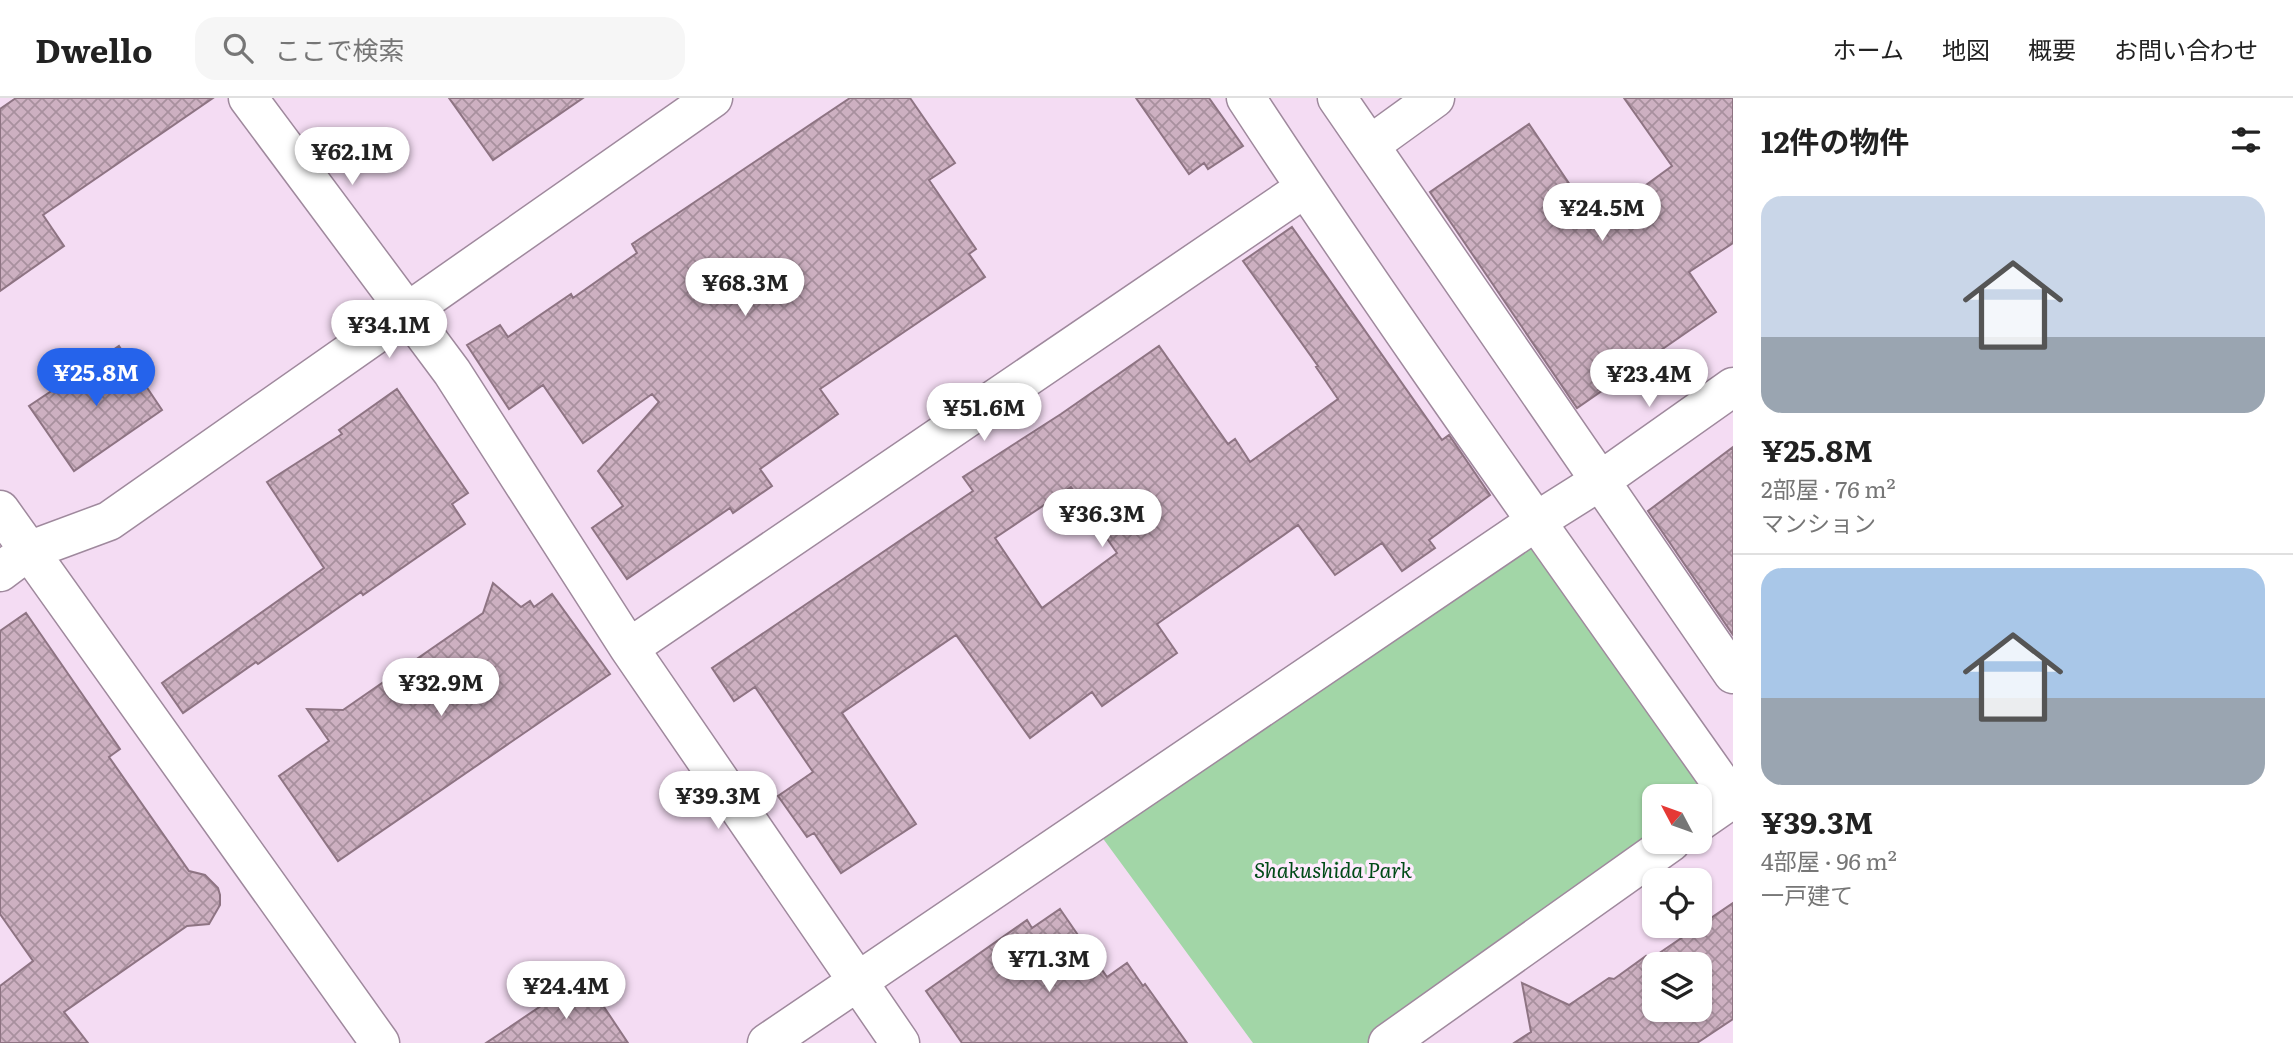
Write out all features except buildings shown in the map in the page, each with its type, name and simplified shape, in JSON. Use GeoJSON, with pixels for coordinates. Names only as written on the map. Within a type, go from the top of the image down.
{"type":"FeatureCollection","features":[{"type":"Feature","properties":{"kind":"street"},"geometry":{"type":"LineString","coordinates":[[248,98],[452,372],[629,648],[900,1043]]}},
{"type":"Feature","properties":{"kind":"street"},"geometry":{"type":"LineString","coordinates":[[14,561],[109,522],[713,98]]}},
{"type":"Feature","properties":{"kind":"street"},"geometry":{"type":"LineString","coordinates":[[1246,98],[1535,522],[1732,800],[1712,813]]}},
{"type":"Feature","properties":{"kind":"street"},"geometry":{"type":"LineString","coordinates":[[1337,98],[1733,674]]}},
{"type":"Feature","properties":{"kind":"street"},"geometry":{"type":"LineString","coordinates":[[1370,145],[1435,98]]}},
{"type":"Feature","properties":{"kind":"street"},"geometry":{"type":"LineString","coordinates":[[629,648],[1305,188]]}},
{"type":"Feature","properties":{"kind":"street"},"geometry":{"type":"LineString","coordinates":[[767,1043],[1535,522],[1600,481],[1733,387]]}},
{"type":"Feature","properties":{"kind":"street"},"geometry":{"type":"LineString","coordinates":[[0,510],[14,561],[380,1043]]}},
{"type":"Feature","properties":{"kind":"street"},"geometry":{"type":"LineString","coordinates":[[1388,1043],[1654,854]]}},
{"type":"Feature","properties":{"kind":"green space","name":"Shakushida Park"},"geometry":{"type":"Polygon","coordinates":[[[1536,529],[1726,793],[1712,803],[1712,784],[1642,784],[1642,851],[1373,1043],[1253,1043],[1096,829],[1536,529]]]}}]}
